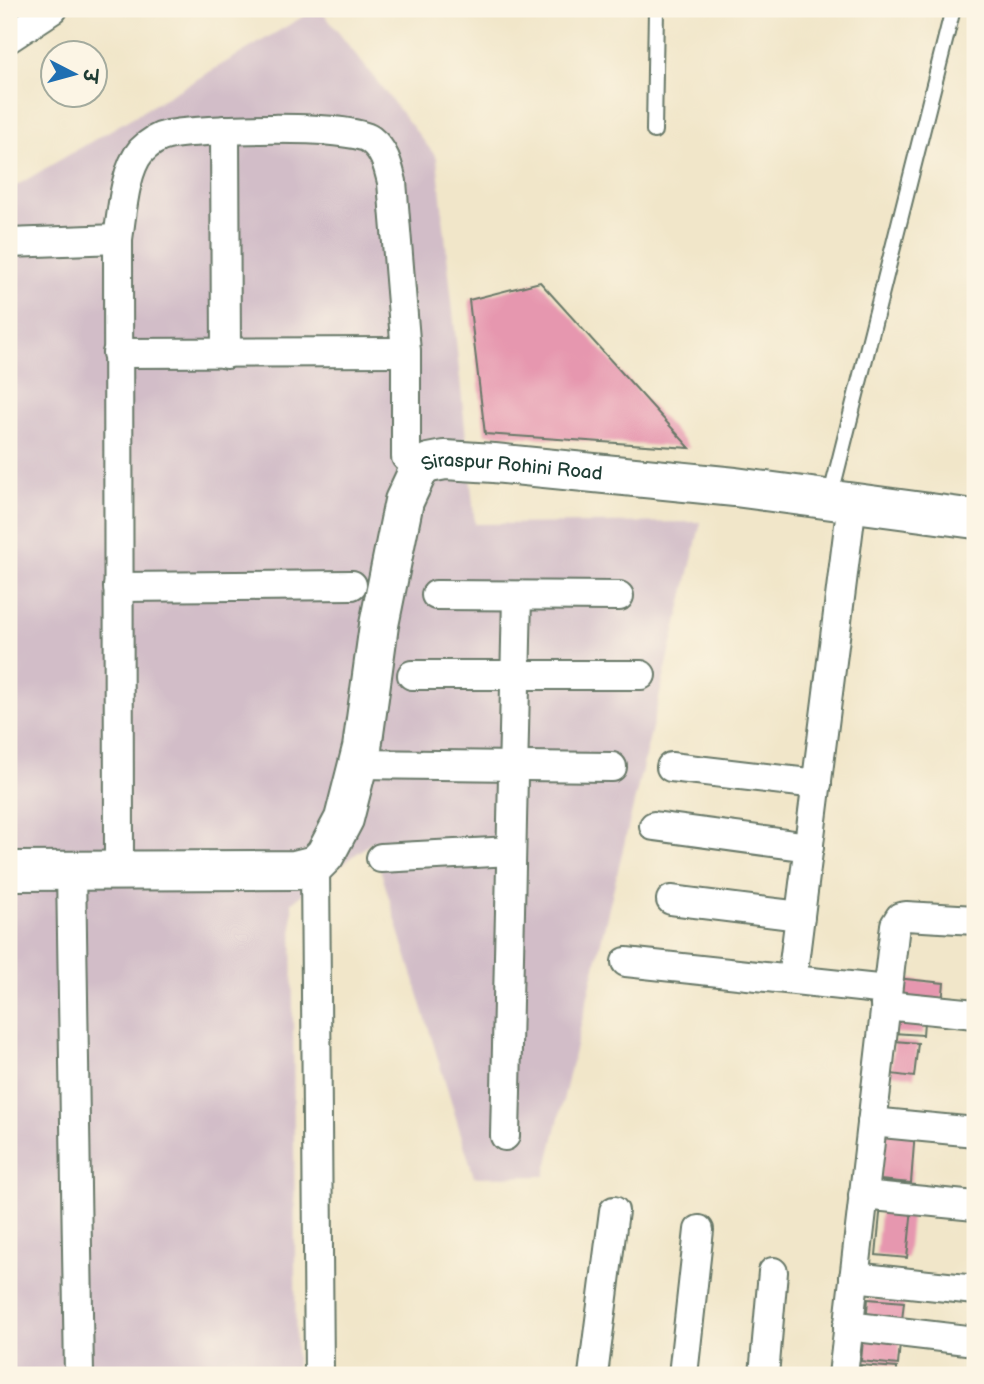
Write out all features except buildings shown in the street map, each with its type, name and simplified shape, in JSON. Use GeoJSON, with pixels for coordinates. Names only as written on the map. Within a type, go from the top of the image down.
{"type":"FeatureCollection","features":[{"type":"Feature","properties":{"kind":"street"},"geometry":{"type":"LineString","coordinates":[[9,38],[53,9]]}},
{"type":"Feature","properties":{"kind":"street"},"geometry":{"type":"LineString","coordinates":[[225,130],[226,354]]}},
{"type":"Feature","properties":{"kind":"street"},"geometry":{"type":"LineString","coordinates":[[118,871],[118,239],[127,181],[139,153],[153,140],[168,135],[225,130],[348,132],[370,138],[385,156],[393,182],[406,352],[406,457]]}},
{"type":"Feature","properties":{"kind":"street"},"geometry":{"type":"LineString","coordinates":[[9,243],[118,239]]}},
{"type":"Feature","properties":{"kind":"street"},"geometry":{"type":"LineString","coordinates":[[117,353],[406,352]]}},
{"type":"Feature","properties":{"kind":"street","name":"Siraspur Rohini Road"},"geometry":{"type":"LineString","coordinates":[[315,865],[325,855],[344,819],[358,764],[379,625],[404,501],[419,469],[429,463],[445,460],[494,463],[841,501],[975,519]]}},
{"type":"Feature","properties":{"kind":"street"},"geometry":{"type":"LineString","coordinates":[[792,979],[817,784],[841,501]]}},
{"type":"Feature","properties":{"kind":"street"},"geometry":{"type":"LineString","coordinates":[[118,587],[352,585]]}},
{"type":"Feature","properties":{"kind":"street"},"geometry":{"type":"LineString","coordinates":[[436,595],[619,596]]}},
{"type":"Feature","properties":{"kind":"street"},"geometry":{"type":"LineString","coordinates":[[505,1136],[517,596]]}},
{"type":"Feature","properties":{"kind":"street"},"geometry":{"type":"LineString","coordinates":[[412,675],[641,675]]}},
{"type":"Feature","properties":{"kind":"street"},"geometry":{"type":"LineString","coordinates":[[358,764],[612,766]]}},
{"type":"Feature","properties":{"kind":"street"},"geometry":{"type":"LineString","coordinates":[[671,767],[817,784]]}},
{"type":"Feature","properties":{"kind":"street"},"geometry":{"type":"LineString","coordinates":[[654,826],[809,848]]}},
{"type":"Feature","properties":{"kind":"street"},"geometry":{"type":"LineString","coordinates":[[380,858],[511,851]]}},
{"type":"Feature","properties":{"kind":"street"},"geometry":{"type":"LineString","coordinates":[[9,871],[295,870],[315,865],[323,1375]]}},
{"type":"Feature","properties":{"kind":"street"},"geometry":{"type":"LineString","coordinates":[[71,871],[79,1375]]}},
{"type":"Feature","properties":{"kind":"street"},"geometry":{"type":"LineString","coordinates":[[671,900],[800,916]]}},
{"type":"Feature","properties":{"kind":"street"},"geometry":{"type":"LineString","coordinates":[[843,1375],[895,925],[900,917],[975,920]]}},
{"type":"Feature","properties":{"kind":"street"},"geometry":{"type":"LineString","coordinates":[[626,962],[792,979],[975,1014]]}},
{"type":"Feature","properties":{"kind":"street"},"geometry":{"type":"LineString","coordinates":[[872,1122],[975,1132]]}},
{"type":"Feature","properties":{"kind":"street"},"geometry":{"type":"LineString","coordinates":[[863,1195],[975,1206]]}},
{"type":"Feature","properties":{"kind":"street"},"geometry":{"type":"LineString","coordinates":[[593,1375],[614,1211]]}},
{"type":"Feature","properties":{"kind":"street"},"geometry":{"type":"LineString","coordinates":[[683,1375],[699,1230]]}},
{"type":"Feature","properties":{"kind":"street"},"geometry":{"type":"LineString","coordinates":[[764,1375],[773,1272]]}},
{"type":"Feature","properties":{"kind":"street"},"geometry":{"type":"LineString","coordinates":[[854,1277],[975,1290]]}},
{"type":"Feature","properties":{"kind":"street"},"geometry":{"type":"LineString","coordinates":[[848,1326],[975,1341]]}},
{"type":"Feature","properties":{"kind":"lane"},"geometry":{"type":"LineString","coordinates":[[653,131],[656,9]]}},
{"type":"Feature","properties":{"kind":"lane"},"geometry":{"type":"LineString","coordinates":[[841,501],[953,9]]}},
{"type":"Feature","properties":{"kind":"shaded area"},"geometry":{"type":"Polygon","coordinates":[[[320,9],[437,158],[475,524],[701,522],[545,1176],[474,1177],[372,842],[292,902],[296,1375],[9,1375],[9,190],[320,9]]]}}]}
